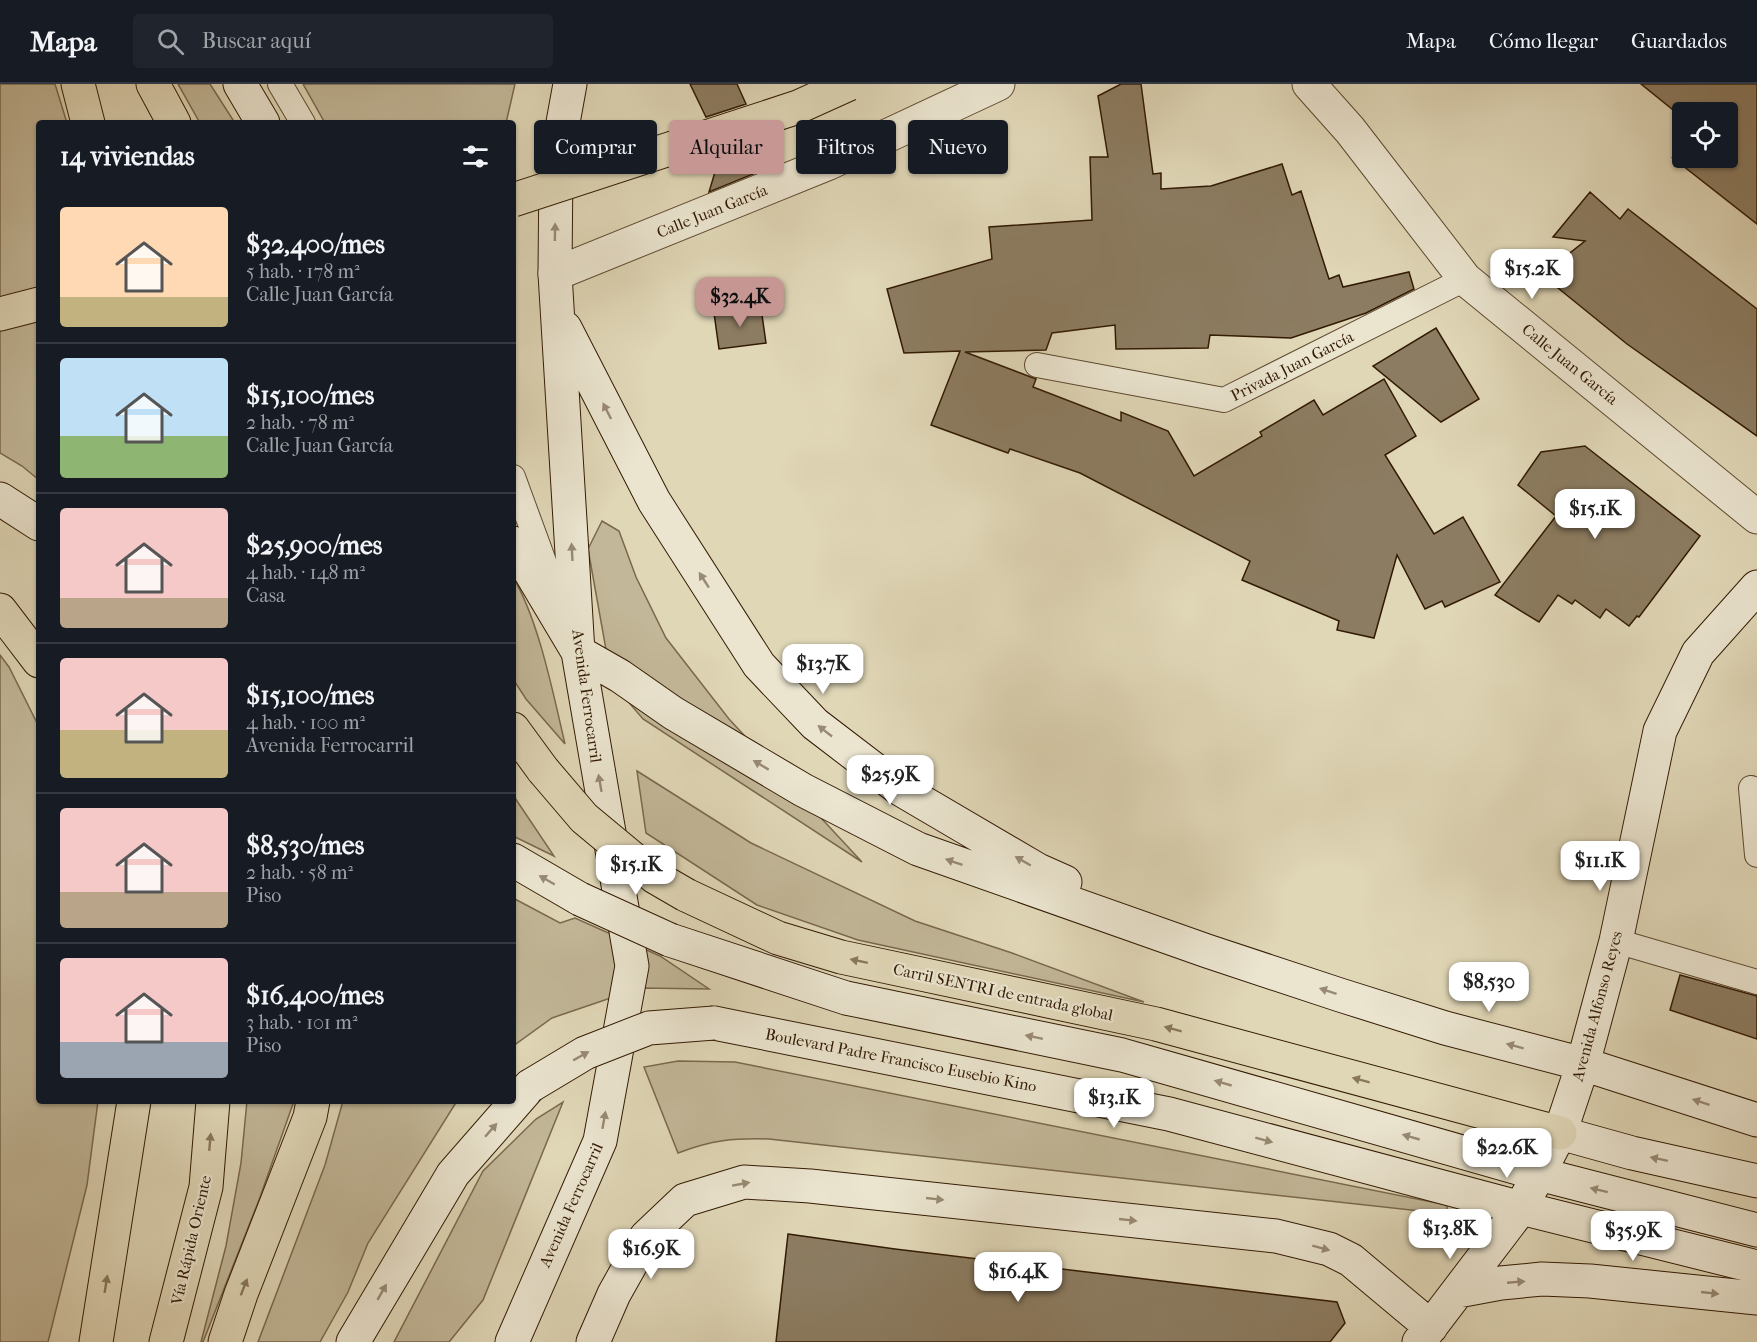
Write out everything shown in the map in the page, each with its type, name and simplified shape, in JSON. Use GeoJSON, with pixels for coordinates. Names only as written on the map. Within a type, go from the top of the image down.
{"type":"FeatureCollection","features":[{"type":"Feature","properties":{"kind":"highway"},"geometry":{"type":"LineString","coordinates":[[78,84],[87,120]]}},
{"type":"Feature","properties":{"kind":"highway"},"geometry":{"type":"LineString","coordinates":[[153,84],[172,120]]}},
{"type":"Feature","properties":{"kind":"highway"},"geometry":{"type":"LineString","coordinates":[[516,189],[771,106],[823,84]]}},
{"type":"Feature","properties":{"kind":"highway"},"geometry":{"type":"LineString","coordinates":[[516,199],[798,107],[849,84]]}},
{"type":"Feature","properties":{"kind":"highway"},"geometry":{"type":"LineString","coordinates":[[0,300],[36,293]]}},
{"type":"Feature","properties":{"kind":"highway"},"geometry":{"type":"LineString","coordinates":[[0,314],[36,305]]}},
{"type":"Feature","properties":{"kind":"highway"},"geometry":{"type":"LineString","coordinates":[[0,610],[36,657]]}},
{"type":"Feature","properties":{"kind":"highway","name":"Carril SENTRI de entrada global"},"geometry":{"type":"LineString","coordinates":[[516,733],[543,770],[584,818],[655,877],[686,895],[778,938],[841,957],[1156,1024],[1560,1133]]}},
{"type":"Feature","properties":{"kind":"highway"},"geometry":{"type":"LineString","coordinates":[[96,1342],[134,1104]]}},
{"type":"Feature","properties":{"kind":"highway","name":"Vía Rápida Oriente"},"geometry":{"type":"LineString","coordinates":[[166,1342],[206,1187],[213,1104]]}},
{"type":"Feature","properties":{"kind":"highway"},"geometry":{"type":"LineString","coordinates":[[225,1342],[241,1294],[310,1117],[312,1104]]}},
{"type":"Feature","properties":{"kind":"main road"},"geometry":{"type":"LineString","coordinates":[[240,84],[261,120]]}},
{"type":"Feature","properties":{"kind":"main road","name":"Avenida Ferrocarril"},"geometry":{"type":"LineString","coordinates":[[533,1289],[600,1141],[632,966],[578,652],[555,274],[556,161],[570,84]]}},
{"type":"Feature","properties":{"kind":"main road","name":"Calle Juan García"},"geometry":{"type":"LineString","coordinates":[[555,274],[829,162],[998,84]]}},
{"type":"Feature","properties":{"kind":"main road","name":"Calle Juan García"},"geometry":{"type":"LineString","coordinates":[[1308,84],[1350,130],[1465,279],[1757,517]]}},
{"type":"Feature","properties":{"kind":"main road"},"geometry":{"type":"LineString","coordinates":[[559,316],[612,420],[679,542],[759,665],[815,724],[900,789],[1028,864],[1207,951]]}},
{"type":"Feature","properties":{"kind":"main road"},"geometry":{"type":"LineString","coordinates":[[0,499],[36,522]]}},
{"type":"Feature","properties":{"kind":"main road"},"geometry":{"type":"LineString","coordinates":[[516,548],[578,652],[620,676],[673,713],[802,790],[918,849],[1207,951],[1435,1024],[1583,1064],[1757,1120]]}},
{"type":"Feature","properties":{"kind":"main road","name":"Avenida Alfonso Reyes"},"geometry":{"type":"LineString","coordinates":[[1425,1334],[1521,1208],[1560,1133],[1583,1064],[1616,941],[1660,731],[1698,653],[1757,587]]}},
{"type":"Feature","properties":{"kind":"main road"},"geometry":{"type":"LineString","coordinates":[[516,862],[580,899],[670,939],[846,998],[1122,1055],[1539,1174],[1757,1230]]}},
{"type":"Feature","properties":{"kind":"main road","name":"Boulevard Padre Francisco Eusebio Kino"},"geometry":{"type":"LineString","coordinates":[[516,1102],[530,1086],[585,1053],[649,1028],[714,1023],[1169,1114],[1521,1208],[1757,1267]]}},
{"type":"Feature","properties":{"kind":"main road","name":"Boulevard Padre Francisco Eusebio Kino"},"geometry":{"type":"LineString","coordinates":[[352,1342],[453,1174],[514,1104]]}},
{"type":"Feature","properties":{"kind":"main road"},"geometry":{"type":"LineString","coordinates":[[1560,1133],[1632,1153],[1757,1181]]}},
{"type":"Feature","properties":{"kind":"main road"},"geometry":{"type":"LineString","coordinates":[[593,1342],[614,1294],[646,1237],[685,1200],[744,1182],[810,1186],[1275,1236],[1329,1249],[1352,1260],[1425,1334]]}},
{"type":"Feature","properties":{"kind":"main road"},"geometry":{"type":"LineString","coordinates":[[1458,1291],[1542,1279],[1590,1281],[1757,1298]]}},
{"type":"Feature","properties":{"kind":"main road"},"geometry":{"type":"LineString","coordinates":[[491,1342],[533,1289]]}},
{"type":"Feature","properties":{"kind":"main road"},"geometry":{"type":"LineString","coordinates":[[512,1342],[533,1289]]}},
{"type":"Feature","properties":{"kind":"lane"},"geometry":{"type":"LineString","coordinates":[[280,84],[301,120]]}},
{"type":"Feature","properties":{"kind":"lane","name":"Privada Juan García"},"geometry":{"type":"LineString","coordinates":[[1037,365],[1224,400],[1465,279]]}},
{"type":"Feature","properties":{"kind":"lane"},"geometry":{"type":"LineString","coordinates":[[516,485],[578,652]]}},
{"type":"Feature","properties":{"kind":"lane"},"geometry":{"type":"LineString","coordinates":[[1751,788],[1757,855]]}},
{"type":"Feature","properties":{"kind":"lane"},"geometry":{"type":"LineString","coordinates":[[1616,941],[1757,982]]}},
{"type":"Feature","properties":{"kind":"shaded area"},"geometry":{"type":"Polygon","coordinates":[[[0,84],[55,84],[66,120],[36,120],[36,478],[0,453],[0,84]]]}},
{"type":"Feature","properties":{"kind":"shaded area"},"geometry":{"type":"Polygon","coordinates":[[[178,84],[210,84],[233,120],[198,120],[178,84]]]}},
{"type":"Feature","properties":{"kind":"shaded area"},"geometry":{"type":"Polygon","coordinates":[[[303,84],[515,84],[507,120],[323,120],[303,84]]]}},
{"type":"Feature","properties":{"kind":"shaded area"},"geometry":{"type":"Polygon","coordinates":[[[602,521],[619,531],[636,577],[666,638],[729,719],[862,862],[643,719],[612,683],[588,549],[602,521]]]}},
{"type":"Feature","properties":{"kind":"shaded area"},"geometry":{"type":"Polygon","coordinates":[[[516,583],[538,636],[565,744],[526,699],[516,684],[516,583]]]}},
{"type":"Feature","properties":{"kind":"shaded area"},"geometry":{"type":"Polygon","coordinates":[[[0,655],[9,667],[36,721],[36,1104],[98,1104],[87,1185],[48,1342],[0,1342],[0,655]]]}},
{"type":"Feature","properties":{"kind":"shaded area"},"geometry":{"type":"Polygon","coordinates":[[[637,771],[751,843],[915,921],[1012,953],[1144,1002],[858,940],[757,905],[646,833],[637,771]]]}},
{"type":"Feature","properties":{"kind":"shaded area"},"geometry":{"type":"Polygon","coordinates":[[[516,799],[554,856],[516,837],[516,799]]]}},
{"type":"Feature","properties":{"kind":"shaded area"},"geometry":{"type":"Polygon","coordinates":[[[516,900],[560,923],[575,918],[660,956],[709,989],[640,988],[552,1018],[516,1044],[516,900]]]}},
{"type":"Feature","properties":{"kind":"shaded area"},"geometry":{"type":"Polygon","coordinates":[[[678,1061],[735,1062],[1447,1205],[1447,1214],[769,1139],[723,1141],[678,1153],[644,1067],[678,1061]]]}},
{"type":"Feature","properties":{"kind":"shaded area"},"geometry":{"type":"Polygon","coordinates":[[[563,1102],[483,1300],[449,1342],[394,1342],[483,1171],[536,1119],[563,1102]]]}},
{"type":"Feature","properties":{"kind":"shaded area"},"geometry":{"type":"Polygon","coordinates":[[[247,1104],[293,1104],[259,1200],[203,1342],[201,1342],[226,1246],[241,1163],[247,1104]]]}},
{"type":"Feature","properties":{"kind":"shaded area"},"geometry":{"type":"Polygon","coordinates":[[[342,1104],[455,1104],[368,1243],[348,1292],[320,1342],[258,1342],[325,1165],[342,1104]]]}},
{"type":"Feature","properties":{"kind":"building"},"geometry":{"type":"Polygon","coordinates":[[[690,84],[737,84],[746,104],[706,117],[690,84]]]}},
{"type":"Feature","properties":{"kind":"building"},"geometry":{"type":"Polygon","coordinates":[[[1121,84],[1141,84],[1153,174],[1161,173],[1161,189],[1211,186],[1282,164],[1292,195],[1301,191],[1329,279],[1339,275],[1343,287],[1409,272],[1414,289],[1366,313],[1291,338],[1210,335],[1208,348],[1116,349],[1115,325],[1052,333],[1046,350],[965,352],[1036,379],[1033,387],[1121,421],[1121,412],[1168,431],[1194,476],[1262,436],[1260,432],[1314,400],[1323,415],[1384,379],[1416,436],[1385,455],[1434,534],[1463,517],[1500,582],[1445,607],[1442,601],[1425,609],[1397,555],[1374,638],[1337,630],[1339,621],[1242,580],[1250,561],[1080,473],[1010,449],[1008,453],[931,425],[960,351],[904,353],[887,289],[992,259],[989,227],[1092,220],[1090,157],[1108,157],[1098,96],[1121,84]]]}},
{"type":"Feature","properties":{"kind":"building"},"geometry":{"type":"Polygon","coordinates":[[[1641,84],[1757,84],[1757,224],[1686,168],[1738,168],[1738,102],[1672,102],[1672,109],[1641,84]]]}},
{"type":"Feature","properties":{"kind":"building"},"geometry":{"type":"Polygon","coordinates":[[[714,174],[753,174],[709,192],[714,174]]]}},
{"type":"Feature","properties":{"kind":"building"},"geometry":{"type":"Polygon","coordinates":[[[1590,192],[1620,219],[1628,209],[1757,309],[1757,436],[1627,344],[1542,275],[1585,241],[1553,237],[1590,192]]]}},
{"type":"Feature","properties":{"kind":"building"},"geometry":{"type":"Polygon","coordinates":[[[761,308],[766,343],[719,349],[714,313],[761,308]]]}},
{"type":"Feature","properties":{"kind":"building"},"geometry":{"type":"Polygon","coordinates":[[[1436,328],[1479,399],[1441,422],[1373,366],[1436,328]]]}},
{"type":"Feature","properties":{"kind":"building"},"geometry":{"type":"Polygon","coordinates":[[[1585,446],[1700,536],[1639,617],[1637,616],[1629,626],[1606,609],[1600,618],[1575,600],[1572,604],[1558,595],[1539,622],[1495,595],[1556,516],[1518,485],[1541,452],[1585,446]]]}},
{"type":"Feature","properties":{"kind":"building"},"geometry":{"type":"Polygon","coordinates":[[[1680,975],[1757,996],[1757,1039],[1670,1010],[1680,975]]]}},
{"type":"Feature","properties":{"kind":"building"},"geometry":{"type":"Polygon","coordinates":[[[788,1234],[1337,1302],[1345,1323],[1330,1342],[776,1342],[788,1234]]]}}]}
